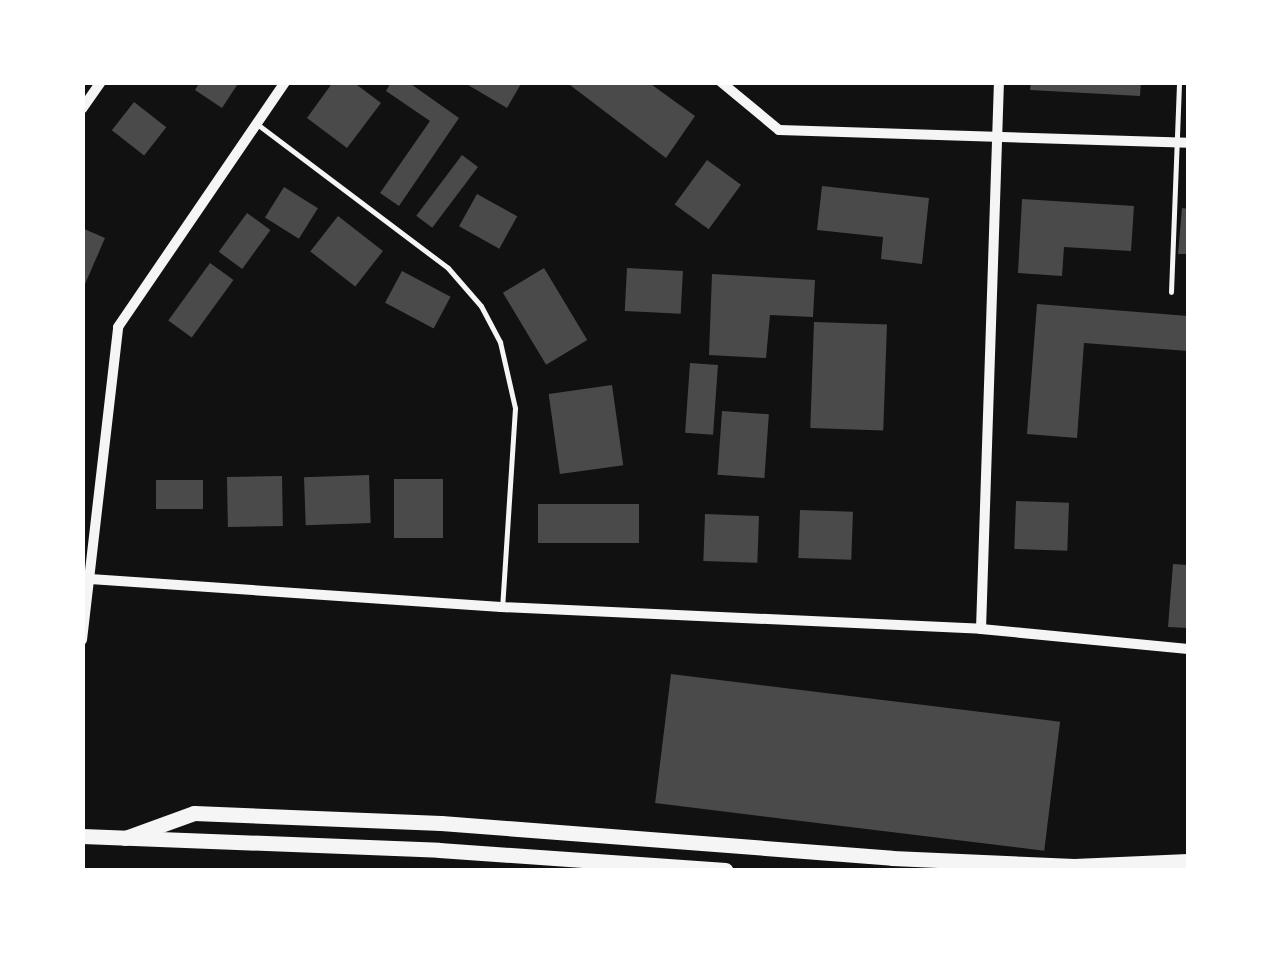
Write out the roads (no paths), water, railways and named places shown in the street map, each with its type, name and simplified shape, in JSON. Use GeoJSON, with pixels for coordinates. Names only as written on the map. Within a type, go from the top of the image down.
{"type":"FeatureCollection","features":[{"type":"Feature","properties":{"kind":"main road"},"geometry":{"type":"LineString","coordinates":[[125,838],[194,813],[441,823],[892,858],[1074,866],[1188,861]]}},
{"type":"Feature","properties":{"kind":"main road"},"geometry":{"type":"LineString","coordinates":[[82,836],[439,850],[725,870]]}},
{"type":"Feature","properties":{"kind":"street"},"geometry":{"type":"LineString","coordinates":[[82,110],[101,82]]}},
{"type":"Feature","properties":{"kind":"street"},"geometry":{"type":"LineString","coordinates":[[82,640],[118,327],[286,82]]}},
{"type":"Feature","properties":{"kind":"street"},"geometry":{"type":"LineString","coordinates":[[722,82],[779,130],[1183,143]]}},
{"type":"Feature","properties":{"kind":"street"},"geometry":{"type":"LineString","coordinates":[[981,628],[1000,82]]}},
{"type":"Feature","properties":{"kind":"street"},"geometry":{"type":"LineString","coordinates":[[90,579],[502,608],[981,628],[1188,648]]}},
{"type":"Feature","properties":{"kind":"lane"},"geometry":{"type":"LineString","coordinates":[[1171,292],[1183,143],[1179,82]]}},
{"type":"Feature","properties":{"kind":"lane"},"geometry":{"type":"LineString","coordinates":[[257,124],[448,268],[481,306],[500,342],[515,408],[502,608]]}}]}
